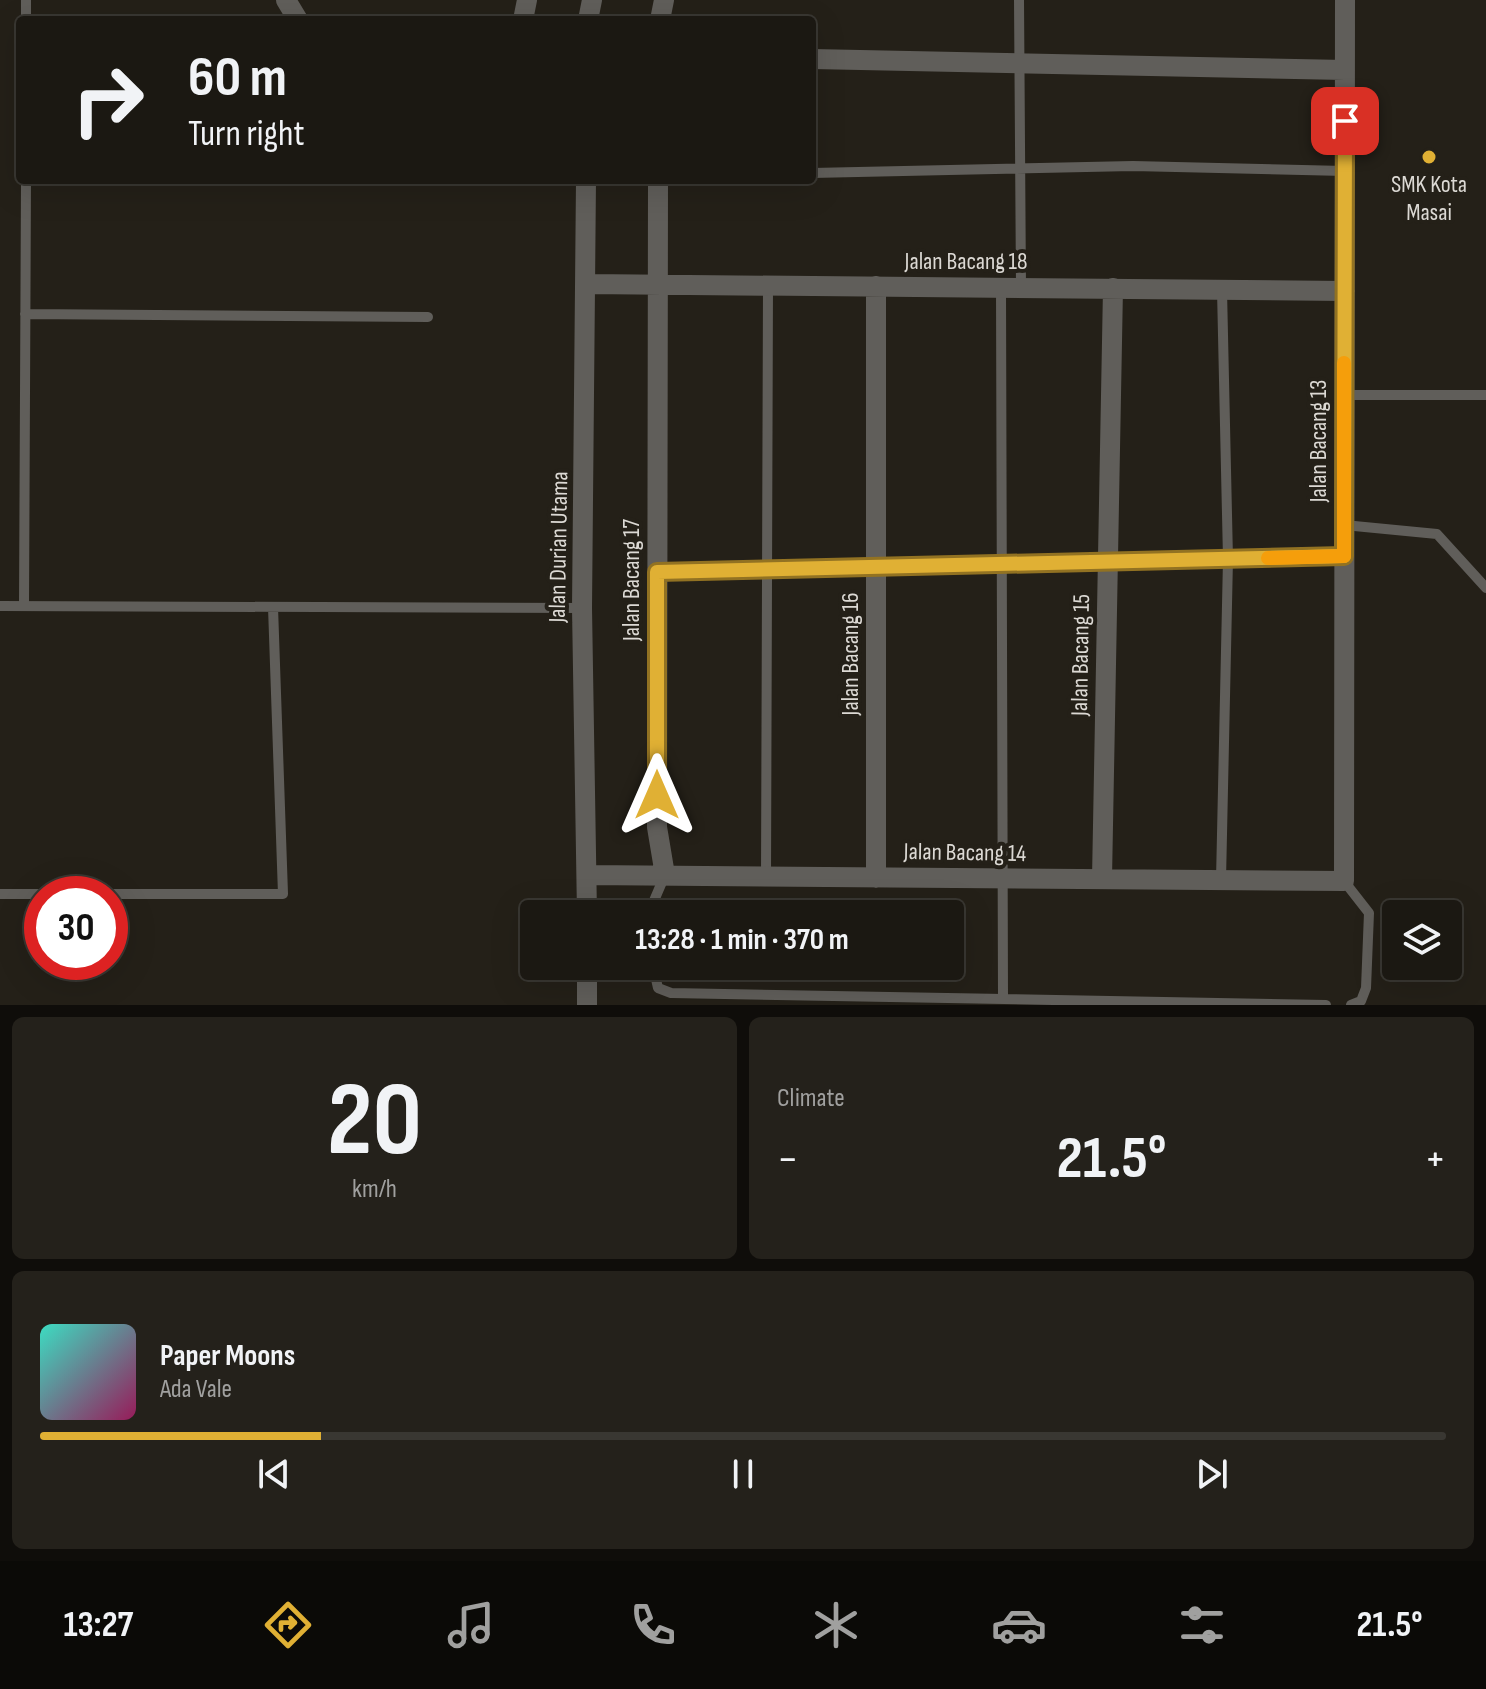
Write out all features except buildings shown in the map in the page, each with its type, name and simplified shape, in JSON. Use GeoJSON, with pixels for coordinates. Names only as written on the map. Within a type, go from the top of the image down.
{"type":"FeatureCollection","features":[{"type":"Feature","properties":{"kind":"street","name":"Jalan Bacang 13"},"geometry":{"type":"LineString","coordinates":[[1344,881],[1345,0]]}},
{"type":"Feature","properties":{"kind":"street"},"geometry":{"type":"LineString","coordinates":[[816,59],[1345,70]]}},
{"type":"Feature","properties":{"kind":"street","name":"Jalan Durian Utama"},"geometry":{"type":"LineString","coordinates":[[586,184],[582,608],[587,900]]}},
{"type":"Feature","properties":{"kind":"street","name":"Jalan Bacang 17"},"geometry":{"type":"LineString","coordinates":[[658,184],[657,827],[665,875]]}},
{"type":"Feature","properties":{"kind":"street","name":"Jalan Bacang 18"},"geometry":{"type":"LineString","coordinates":[[587,284],[1345,291]]}},
{"type":"Feature","properties":{"kind":"street","name":"Jalan Bacang 16"},"geometry":{"type":"LineString","coordinates":[[876,286],[876,878]]}},
{"type":"Feature","properties":{"kind":"street","name":"Jalan Bacang 15"},"geometry":{"type":"LineString","coordinates":[[1102,879],[1113,288]]}},
{"type":"Feature","properties":{"kind":"street","name":"Jalan Bacang 14"},"geometry":{"type":"LineString","coordinates":[[587,875],[1344,881]]}},
{"type":"Feature","properties":{"kind":"street"},"geometry":{"type":"LineString","coordinates":[[587,980],[587,1005]]}},
{"type":"Feature","properties":{"kind":"lane"},"geometry":{"type":"LineString","coordinates":[[1003,997],[1002,564],[1011,288],[1020,169],[1019,0]]}},
{"type":"Feature","properties":{"kind":"lane"},"geometry":{"type":"LineString","coordinates":[[816,173],[1133,166],[1345,171]]}},
{"type":"Feature","properties":{"kind":"lane"},"geometry":{"type":"LineString","coordinates":[[24,606],[26,184]]}},
{"type":"Feature","properties":{"kind":"lane"},"geometry":{"type":"LineString","coordinates":[[766,877],[768,285]]}},
{"type":"Feature","properties":{"kind":"lane"},"geometry":{"type":"LineString","coordinates":[[1221,880],[1228,559],[1222,290]]}},
{"type":"Feature","properties":{"kind":"lane"},"geometry":{"type":"LineString","coordinates":[[25,314],[428,317]]}},
{"type":"Feature","properties":{"kind":"lane"},"geometry":{"type":"LineString","coordinates":[[1344,395],[1486,395]]}},
{"type":"Feature","properties":{"kind":"lane"},"geometry":{"type":"LineString","coordinates":[[1344,525],[1437,534],[1486,588]]}},
{"type":"Feature","properties":{"kind":"lane"},"geometry":{"type":"LineString","coordinates":[[657,572],[1344,556]]}},
{"type":"Feature","properties":{"kind":"lane"},"geometry":{"type":"LineString","coordinates":[[0,606],[582,608]]}},
{"type":"Feature","properties":{"kind":"lane"},"geometry":{"type":"LineString","coordinates":[[0,894],[283,894],[273,607]]}},
{"type":"Feature","properties":{"kind":"lane"},"geometry":{"type":"LineString","coordinates":[[654,900],[665,875]]}},
{"type":"Feature","properties":{"kind":"lane"},"geometry":{"type":"LineString","coordinates":[[1344,881],[1369,913],[1366,988],[1361,1001],[1351,1005]]}},
{"type":"Feature","properties":{"kind":"lane"},"geometry":{"type":"LineString","coordinates":[[654,980],[671,993],[1326,1005]]}},
{"type":"Feature","properties":{"kind":"slow traffic"},"geometry":{"type":"LineString","coordinates":[[1268,558],[1344,556],[1344,363]]}},
{"type":"Feature","properties":{"kind":"place","name":"SMK Kota Masai"},"geometry":{"type":"Point","coordinates":[1429,157]}},
{"type":"Feature","properties":{"kind":"route"},"geometry":{"type":"LineString","coordinates":[[657,795],[657,572],[1344,556],[1345,121]]}}]}
